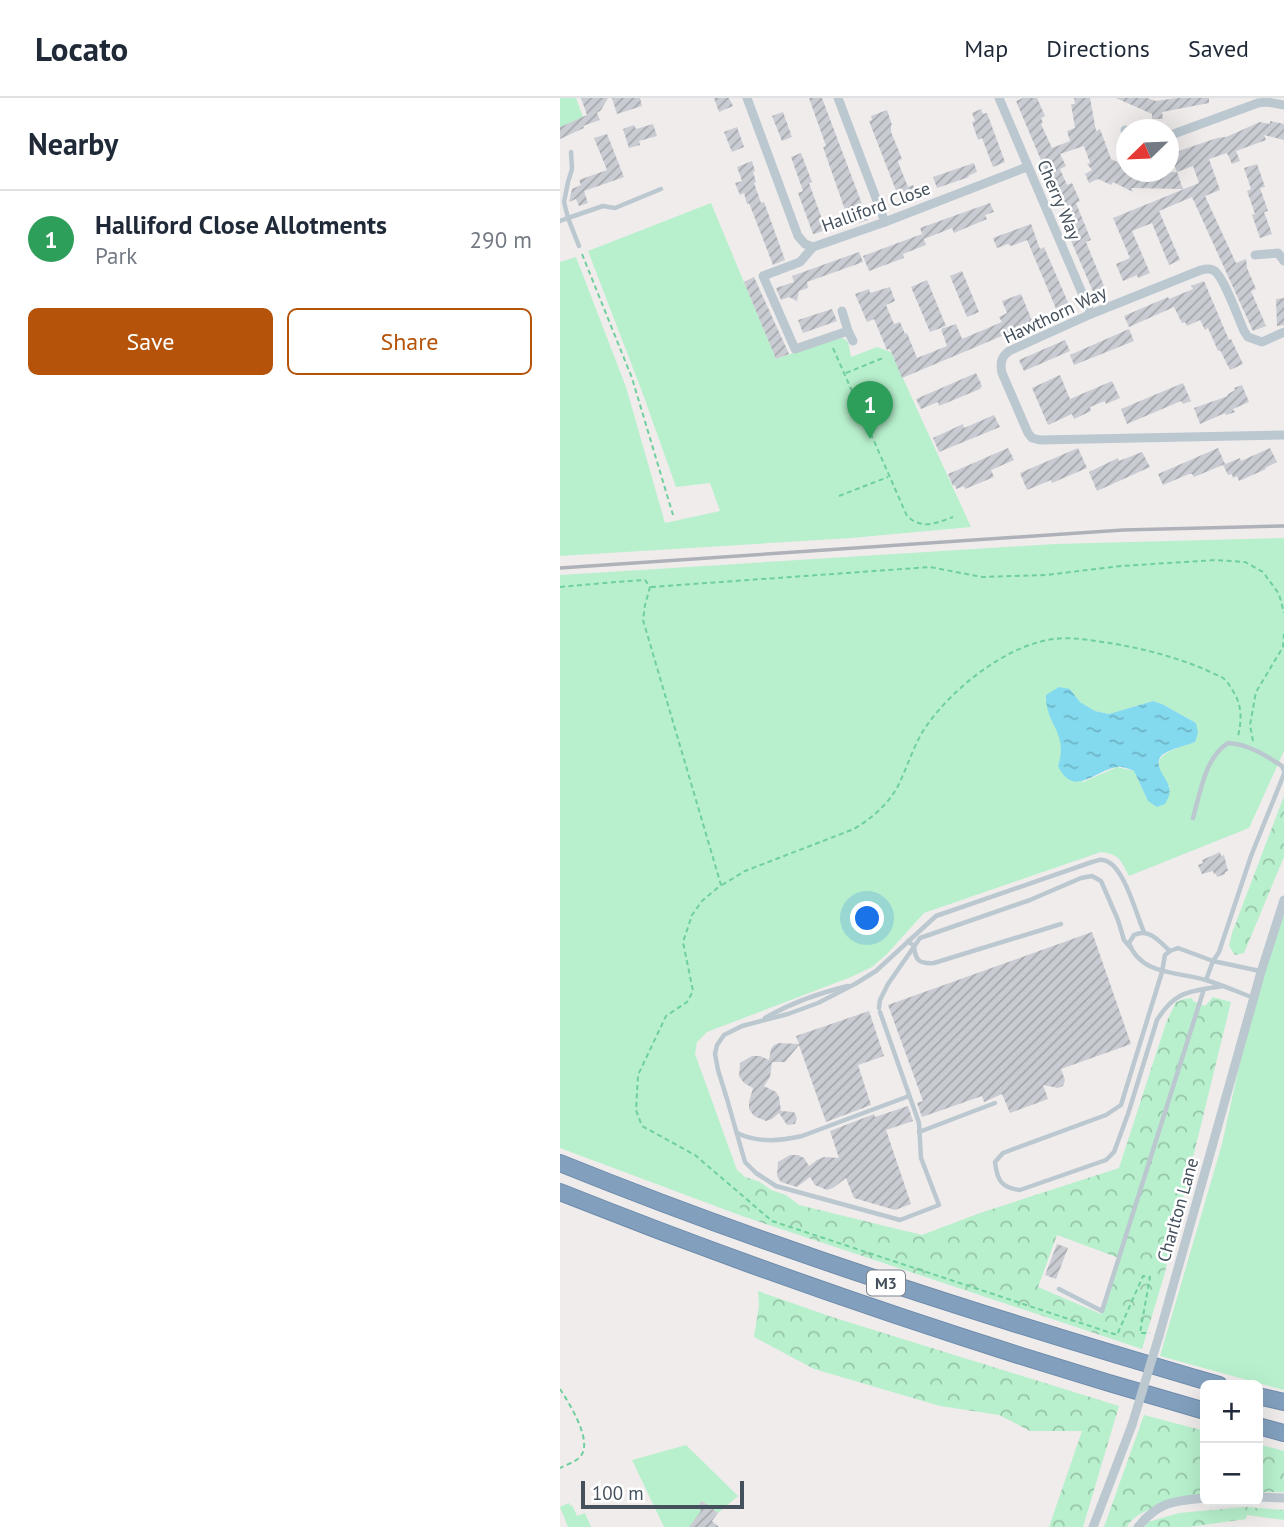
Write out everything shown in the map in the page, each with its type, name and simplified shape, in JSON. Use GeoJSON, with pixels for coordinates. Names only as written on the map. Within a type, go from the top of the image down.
{"type":"FeatureCollection","features":[{"type":"Feature","properties":{"kind":"highway","name":"M3"},"geometry":{"type":"LineString","coordinates":[[560,1163],[640,1195],[904,1289],[1047,1335],[1202,1380]]}},
{"type":"Feature","properties":{"kind":"highway","name":"M3"},"geometry":{"type":"LineString","coordinates":[[560,1192],[734,1258],[895,1314],[1200,1409]]}},
{"type":"Feature","properties":{"kind":"highway"},"geometry":{"type":"LineString","coordinates":[[1263,1397],[1284,1402]]}},
{"type":"Feature","properties":{"kind":"highway"},"geometry":{"type":"LineString","coordinates":[[1263,1427],[1284,1433]]}},
{"type":"Feature","properties":{"kind":"street","name":"Halliford Close"},"geometry":{"type":"LineString","coordinates":[[747,98],[798,236],[805,244],[813,247],[1027,167]]}},
{"type":"Feature","properties":{"kind":"street"},"geometry":{"type":"LineString","coordinates":[[838,98],[885,222]]}},
{"type":"Feature","properties":{"kind":"street","name":"Cherry Way"},"geometry":{"type":"LineString","coordinates":[[999,98],[1091,314]]}},
{"type":"Feature","properties":{"kind":"street"},"geometry":{"type":"LineString","coordinates":[[1179,132],[1258,103],[1284,105]]}},
{"type":"Feature","properties":{"kind":"street"},"geometry":{"type":"LineString","coordinates":[[813,247],[800,262],[763,276],[795,349],[848,331]]}},
{"type":"Feature","properties":{"kind":"street"},"geometry":{"type":"LineString","coordinates":[[1255,255],[1278,253],[1284,261]]}},
{"type":"Feature","properties":{"kind":"street","name":"Hawthorn Way"},"geometry":{"type":"LineString","coordinates":[[1284,332],[1262,342],[1248,337],[1222,280],[1216,272],[1208,269],[1091,314],[1009,351],[1001,360],[1002,373],[1032,438],[1284,435]]}},
{"type":"Feature","properties":{"kind":"street"},"geometry":{"type":"LineString","coordinates":[[842,311],[853,341]]}},
{"type":"Feature","properties":{"kind":"street","name":"Charlton Lane"},"geometry":{"type":"LineString","coordinates":[[1093,1527],[1132,1425],[1284,900]]}},
{"type":"Feature","properties":{"kind":"street"},"geometry":{"type":"LineString","coordinates":[[1263,1497],[1284,1498]]}},
{"type":"Feature","properties":{"kind":"street"},"geometry":{"type":"LineString","coordinates":[[1138,1527],[1156,1509],[1171,1502],[1200,1499]]}},
{"type":"Feature","properties":{"kind":"lane"},"geometry":{"type":"LineString","coordinates":[[571,152],[572,169],[564,201],[579,246]]}},
{"type":"Feature","properties":{"kind":"lane"},"geometry":{"type":"LineString","coordinates":[[560,221],[603,205],[615,208],[661,189]]}},
{"type":"Feature","properties":{"kind":"lane"},"geometry":{"type":"LineString","coordinates":[[1192,818],[1210,762],[1224,745],[1236,744],[1254,749],[1282,766],[1284,772],[1251,856],[1219,952],[1206,980]]}},
{"type":"Feature","properties":{"kind":"lane"},"geometry":{"type":"LineString","coordinates":[[1130,947],[1124,940],[1101,881],[1092,876],[920,938],[914,946],[888,984],[880,1000],[880,1010],[919,1123],[921,1158],[939,1205],[900,1220],[776,1186],[745,1162],[715,1054],[724,1035],[742,1026],[818,1003],[855,984],[876,971],[936,916],[1092,862],[1104,860],[1115,865],[1122,875],[1144,932]]}},
{"type":"Feature","properties":{"kind":"lane"},"geometry":{"type":"LineString","coordinates":[[908,941],[914,946],[919,961],[934,963],[1061,923]]}},
{"type":"Feature","properties":{"kind":"lane"},"geometry":{"type":"LineString","coordinates":[[1170,951],[1153,935],[1144,932],[1134,935],[1129,943],[1132,953],[1162,971],[1206,980],[1254,998]]}},
{"type":"Feature","properties":{"kind":"lane"},"geometry":{"type":"LineString","coordinates":[[1222,986],[1183,993],[1165,1008],[1157,1020],[1128,1114],[1114,1152],[1106,1160],[1020,1190],[1004,1186],[996,1171],[995,1162],[1003,1153],[1106,1115],[1121,1105],[1165,955],[1178,948],[1213,961],[1261,972]]}},
{"type":"Feature","properties":{"kind":"lane"},"geometry":{"type":"LineString","coordinates":[[1059,1289],[1102,1311],[1204,989]]}},
{"type":"Feature","properties":{"kind":"lane"},"geometry":{"type":"LineString","coordinates":[[736,1132],[749,1138],[785,1140],[909,1096]]}},
{"type":"Feature","properties":{"kind":"lane"},"geometry":{"type":"LineString","coordinates":[[919,1132],[995,1103]]}},
{"type":"Feature","properties":{"kind":"path"},"geometry":{"type":"LineString","coordinates":[[579,246],[632,378],[673,515]]}},
{"type":"Feature","properties":{"kind":"path"},"geometry":{"type":"LineString","coordinates":[[827,338],[907,516],[923,525],[932,525],[953,517]]}},
{"type":"Feature","properties":{"kind":"path"},"geometry":{"type":"LineString","coordinates":[[845,374],[883,358]]}},
{"type":"Feature","properties":{"kind":"path"},"geometry":{"type":"LineString","coordinates":[[839,496],[889,477]]}},
{"type":"Feature","properties":{"kind":"path"},"geometry":{"type":"LineString","coordinates":[[650,587],[930,567],[982,577],[1046,575],[1121,566],[1216,560],[1245,562],[1263,572],[1279,594],[1284,613]]}},
{"type":"Feature","properties":{"kind":"path"},"geometry":{"type":"LineString","coordinates":[[560,587],[645,580],[650,587]]}},
{"type":"Feature","properties":{"kind":"path"},"geometry":{"type":"LineString","coordinates":[[650,587],[643,620],[721,885]]}},
{"type":"Feature","properties":{"kind":"path"},"geometry":{"type":"LineString","coordinates":[[1254,749],[1250,725],[1256,692],[1283,647],[1284,633]]}},
{"type":"Feature","properties":{"kind":"path"},"geometry":{"type":"LineString","coordinates":[[1159,1334],[1140,1333],[1150,1277],[1143,1276],[1117,1335],[772,1221],[695,1155],[642,1126],[636,1110],[638,1075],[666,1016],[687,1002],[693,991],[683,942],[692,915],[702,901],[721,885],[745,871],[854,829],[867,821],[885,805],[898,786],[922,733],[938,711],[978,672],[1007,655],[1029,645],[1070,638],[1125,645],[1181,660],[1225,679],[1239,700],[1241,714],[1236,744]]}},
{"type":"Feature","properties":{"kind":"path"},"geometry":{"type":"LineString","coordinates":[[560,1389],[572,1408],[584,1437],[585,1449],[580,1458],[560,1468]]}},
{"type":"Feature","properties":{"kind":"green space"},"geometry":{"type":"Polygon","coordinates":[[[560,98],[576,98],[583,117],[560,127],[560,98]]]}},
{"type":"Feature","properties":{"kind":"green space"},"geometry":{"type":"Polygon","coordinates":[[[711,203],[776,359],[843,338],[848,342],[851,357],[877,347],[891,352],[971,527],[851,538],[560,556],[560,262],[576,257],[626,387],[665,523],[720,511],[710,483],[676,487],[588,251],[711,203]]]}},
{"type":"Feature","properties":{"kind":"green space"},"geometry":{"type":"Polygon","coordinates":[[[1284,538],[1284,751],[1249,828],[1129,876],[1122,862],[1101,852],[924,913],[872,967],[707,1032],[697,1042],[695,1054],[737,1170],[745,1177],[738,1200],[742,1216],[560,1148],[560,575],[1055,544],[1284,538]],[[1070,689],[1061,740],[1062,754],[1058,766],[1083,782],[1117,767],[1134,771],[1148,801],[1170,787],[1159,761],[1166,753],[1195,742],[1196,723],[1153,701],[1109,714],[1095,711],[1080,702],[1070,689]]]}},
{"type":"Feature","properties":{"kind":"green space"},"geometry":{"type":"Polygon","coordinates":[[[1284,796],[1284,857],[1244,953],[1235,955],[1229,946],[1232,933],[1284,796]]]}},
{"type":"Feature","properties":{"kind":"green space"},"geometry":{"type":"Polygon","coordinates":[[[1284,900],[1284,1390],[1263,1384],[1263,1380],[1248,1380],[1160,1356],[1222,1144],[1254,998],[1284,900]]]}},
{"type":"Feature","properties":{"kind":"green space"},"geometry":{"type":"Polygon","coordinates":[[[1213,997],[1231,1002],[1164,1276],[1142,1349],[742,1216],[738,1200],[745,1177],[786,1195],[799,1205],[922,1235],[980,1213],[1119,1168],[1166,1023],[1176,1002],[1192,998],[1205,1006],[1213,997]],[[1057,1235],[1038,1287],[1101,1314],[1119,1258],[1057,1235]]]}},
{"type":"Feature","properties":{"kind":"green space"},"geometry":{"type":"Polygon","coordinates":[[[758,1291],[832,1317],[1119,1406],[1083,1527],[1049,1527],[1082,1431],[1030,1431],[999,1415],[940,1406],[814,1369],[754,1337],[759,1306],[758,1291]]]}},
{"type":"Feature","properties":{"kind":"green space"},"geometry":{"type":"Polygon","coordinates":[[[1144,1415],[1200,1430],[1200,1500],[1151,1509],[1133,1519],[1127,1527],[1104,1527],[1144,1415]]]}},
{"type":"Feature","properties":{"kind":"green space"},"geometry":{"type":"Polygon","coordinates":[[[686,1445],[738,1496],[718,1513],[702,1501],[697,1507],[704,1513],[689,1527],[664,1527],[632,1460],[686,1445]]]}},
{"type":"Feature","properties":{"kind":"green space"},"geometry":{"type":"Polygon","coordinates":[[[1263,1445],[1284,1451],[1284,1492],[1263,1492],[1263,1445]]]}},
{"type":"Feature","properties":{"kind":"green space"},"geometry":{"type":"Polygon","coordinates":[[[569,1503],[577,1516],[585,1513],[591,1527],[568,1527],[560,1507],[569,1503]]]}},
{"type":"Feature","properties":{"kind":"green space"},"geometry":{"type":"Polygon","coordinates":[[[1245,1507],[1284,1510],[1284,1520],[1247,1515],[1246,1519],[1189,1527],[1145,1527],[1148,1522],[1179,1513],[1245,1507]]]}},
{"type":"Feature","properties":{"kind":"water"},"geometry":{"type":"Polygon","coordinates":[[[1059,687],[1070,689],[1080,702],[1095,711],[1109,714],[1153,701],[1196,723],[1198,733],[1195,742],[1169,751],[1159,759],[1159,767],[1170,789],[1165,804],[1157,807],[1148,801],[1134,771],[1126,768],[1109,769],[1078,782],[1064,776],[1058,766],[1061,745],[1049,714],[1046,695],[1059,687]]]}},
{"type":"Feature","properties":{"kind":"building"},"geometry":{"type":"Polygon","coordinates":[[[581,98],[608,98],[597,113],[600,120],[560,139],[560,127],[587,115],[581,98]]]}},
{"type":"Feature","properties":{"kind":"building"},"geometry":{"type":"Polygon","coordinates":[[[612,98],[640,98],[642,106],[617,114],[612,98]]]}},
{"type":"Feature","properties":{"kind":"building"},"geometry":{"type":"Polygon","coordinates":[[[714,98],[729,98],[733,106],[719,112],[714,98]]]}},
{"type":"Feature","properties":{"kind":"building"},"geometry":{"type":"Polygon","coordinates":[[[809,98],[822,98],[868,220],[859,223],[857,218],[853,219],[849,209],[845,210],[809,98]]]}},
{"type":"Feature","properties":{"kind":"building"},"geometry":{"type":"Polygon","coordinates":[[[1037,98],[1045,116],[1041,118],[1041,124],[1052,148],[1070,141],[1067,131],[1075,128],[1071,104],[1075,104],[1074,98],[1090,98],[1096,131],[1100,129],[1111,159],[1116,161],[1116,182],[1179,182],[1179,178],[1183,189],[1131,188],[1133,192],[1113,182],[1111,185],[1098,179],[1089,183],[1085,174],[1092,170],[1087,164],[1090,163],[1084,146],[1060,154],[1066,166],[1060,169],[1067,185],[1072,183],[1080,201],[1076,203],[1091,240],[1086,242],[1106,291],[1095,296],[1069,236],[1073,235],[1067,216],[1016,101],[1037,98]]]}},
{"type":"Feature","properties":{"kind":"building"},"geometry":{"type":"Polygon","coordinates":[[[1116,98],[1147,98],[1156,101],[1209,98],[1209,103],[1162,112],[1163,119],[1152,119],[1152,114],[1116,98]]]}},
{"type":"Feature","properties":{"kind":"building"},"geometry":{"type":"Polygon","coordinates":[[[981,109],[983,114],[987,113],[1005,162],[993,167],[982,138],[978,140],[972,122],[975,121],[972,113],[981,109]]]}},
{"type":"Feature","properties":{"kind":"building"},"geometry":{"type":"Polygon","coordinates":[[[887,110],[892,125],[891,132],[902,159],[898,161],[900,167],[908,187],[913,185],[917,195],[913,196],[915,201],[906,205],[904,200],[900,201],[869,121],[872,120],[871,116],[887,110]]]}},
{"type":"Feature","properties":{"kind":"building"},"geometry":{"type":"Polygon","coordinates":[[[783,112],[792,137],[782,141],[772,116],[783,112]]]}},
{"type":"Feature","properties":{"kind":"building"},"geometry":{"type":"Polygon","coordinates":[[[1260,122],[1284,124],[1284,140],[1264,135],[1266,140],[1236,151],[1240,161],[1232,164],[1227,153],[1209,159],[1220,190],[1205,196],[1236,263],[1246,259],[1256,289],[1251,291],[1266,326],[1253,331],[1192,197],[1159,211],[1180,260],[1169,265],[1152,223],[1132,231],[1150,273],[1123,281],[1116,264],[1130,258],[1113,218],[1199,183],[1193,166],[1179,171],[1179,151],[1226,137],[1260,122]]]}},
{"type":"Feature","properties":{"kind":"building"},"geometry":{"type":"Polygon","coordinates":[[[653,124],[657,136],[639,141],[640,145],[629,148],[623,129],[634,125],[636,129],[653,124]]]}},
{"type":"Feature","properties":{"kind":"building"},"geometry":{"type":"Polygon","coordinates":[[[737,127],[744,147],[732,152],[724,132],[737,127]]]}},
{"type":"Feature","properties":{"kind":"building"},"geometry":{"type":"Polygon","coordinates":[[[607,134],[624,177],[584,191],[588,203],[579,206],[576,199],[569,202],[572,189],[581,185],[579,180],[607,170],[594,138],[607,134]]]}},
{"type":"Feature","properties":{"kind":"building"},"geometry":{"type":"Polygon","coordinates":[[[801,153],[826,230],[814,234],[798,193],[803,191],[791,157],[801,153]]]}},
{"type":"Feature","properties":{"kind":"building"},"geometry":{"type":"Polygon","coordinates":[[[752,161],[754,183],[761,203],[764,202],[785,260],[773,265],[749,203],[747,204],[744,193],[740,195],[735,183],[742,181],[737,167],[752,161]]]}},
{"type":"Feature","properties":{"kind":"building"},"geometry":{"type":"Polygon","coordinates":[[[974,163],[977,172],[937,188],[933,177],[974,163]]]}},
{"type":"Feature","properties":{"kind":"building"},"geometry":{"type":"Polygon","coordinates":[[[1257,164],[1265,187],[1260,188],[1268,211],[1264,212],[1272,234],[1260,238],[1252,215],[1255,214],[1247,191],[1251,189],[1244,168],[1257,164]]]}},
{"type":"Feature","properties":{"kind":"building"},"geometry":{"type":"Polygon","coordinates":[[[990,203],[994,212],[985,215],[987,219],[954,233],[952,228],[924,239],[920,228],[990,203]]]}},
{"type":"Feature","properties":{"kind":"building"},"geometry":{"type":"Polygon","coordinates":[[[1031,224],[1040,249],[1044,247],[1070,307],[1066,309],[1068,314],[1060,318],[1027,240],[997,248],[993,238],[1031,224]]]}},
{"type":"Feature","properties":{"kind":"building"},"geometry":{"type":"Polygon","coordinates":[[[922,234],[926,245],[903,254],[904,258],[869,271],[863,256],[922,234]]]}},
{"type":"Feature","properties":{"kind":"building"},"geometry":{"type":"Polygon","coordinates":[[[859,252],[863,262],[807,282],[808,288],[799,291],[797,301],[789,297],[781,300],[776,288],[794,282],[792,276],[859,252]]]}},
{"type":"Feature","properties":{"kind":"building"},"geometry":{"type":"Polygon","coordinates":[[[962,271],[979,312],[967,317],[950,276],[962,271]]]}},
{"type":"Feature","properties":{"kind":"building"},"geometry":{"type":"Polygon","coordinates":[[[754,277],[789,354],[776,359],[744,282],[754,277]]]}},
{"type":"Feature","properties":{"kind":"building"},"geometry":{"type":"Polygon","coordinates":[[[927,280],[946,326],[930,332],[911,287],[927,280]]]}},
{"type":"Feature","properties":{"kind":"building"},"geometry":{"type":"Polygon","coordinates":[[[1204,281],[1229,340],[1231,339],[1243,364],[1230,370],[1208,328],[1205,330],[1200,320],[1187,326],[1185,322],[1182,323],[1174,307],[1129,327],[1124,316],[1193,289],[1191,286],[1204,281]]]}},
{"type":"Feature","properties":{"kind":"building"},"geometry":{"type":"Polygon","coordinates":[[[890,287],[895,301],[886,305],[894,324],[900,322],[905,334],[907,333],[917,358],[947,346],[941,329],[956,324],[962,339],[1002,322],[999,317],[1007,313],[1002,301],[1021,294],[1033,323],[902,378],[874,319],[867,322],[855,294],[869,289],[870,293],[890,287]]]}},
{"type":"Feature","properties":{"kind":"building"},"geometry":{"type":"Polygon","coordinates":[[[1284,298],[1284,325],[1277,326],[1276,299],[1284,298]]]}},
{"type":"Feature","properties":{"kind":"building"},"geometry":{"type":"Polygon","coordinates":[[[832,309],[837,321],[803,333],[798,320],[832,309]]]}},
{"type":"Feature","properties":{"kind":"building"},"geometry":{"type":"Polygon","coordinates":[[[1129,329],[1134,341],[1074,365],[1070,355],[1129,329]]]}},
{"type":"Feature","properties":{"kind":"building"},"geometry":{"type":"Polygon","coordinates":[[[1065,340],[1070,351],[1024,371],[1019,360],[1065,340]]]}},
{"type":"Feature","properties":{"kind":"building"},"geometry":{"type":"Polygon","coordinates":[[[976,373],[982,386],[980,389],[939,406],[938,402],[921,409],[916,399],[976,373]]]}},
{"type":"Feature","properties":{"kind":"building"},"geometry":{"type":"Polygon","coordinates":[[[1060,375],[1070,399],[1112,381],[1120,398],[1090,407],[1091,411],[1074,419],[1072,414],[1048,425],[1032,388],[1060,375]]]}},
{"type":"Feature","properties":{"kind":"building"},"geometry":{"type":"Polygon","coordinates":[[[1183,383],[1191,401],[1183,404],[1181,401],[1127,424],[1121,409],[1183,383]]]}},
{"type":"Feature","properties":{"kind":"building"},"geometry":{"type":"Polygon","coordinates":[[[1242,385],[1249,402],[1233,409],[1235,412],[1225,413],[1200,424],[1194,408],[1228,396],[1234,388],[1242,385]]]}},
{"type":"Feature","properties":{"kind":"building"},"geometry":{"type":"Polygon","coordinates":[[[994,415],[1000,427],[939,452],[933,438],[963,424],[964,428],[994,415]]]}},
{"type":"Feature","properties":{"kind":"building"},"geometry":{"type":"Polygon","coordinates":[[[1008,448],[1014,460],[991,470],[994,477],[965,489],[964,486],[956,489],[955,485],[953,486],[948,474],[1008,448]]]}},
{"type":"Feature","properties":{"kind":"building"},"geometry":{"type":"Polygon","coordinates":[[[1078,448],[1087,468],[1027,490],[1020,473],[1078,448]]]}},
{"type":"Feature","properties":{"kind":"building"},"geometry":{"type":"Polygon","coordinates":[[[1218,448],[1225,464],[1194,477],[1189,474],[1163,485],[1158,474],[1218,448]]]}},
{"type":"Feature","properties":{"kind":"building"},"geometry":{"type":"Polygon","coordinates":[[[1270,448],[1277,462],[1239,481],[1237,476],[1233,478],[1232,474],[1228,475],[1223,465],[1240,458],[1241,461],[1270,448]]]}},
{"type":"Feature","properties":{"kind":"building"},"geometry":{"type":"Polygon","coordinates":[[[1142,452],[1150,467],[1097,491],[1089,472],[1118,458],[1119,461],[1142,452]]]}},
{"type":"Feature","properties":{"kind":"building"},"geometry":{"type":"Polygon","coordinates":[[[1220,852],[1221,856],[1224,855],[1228,871],[1217,877],[1213,871],[1202,874],[1198,865],[1203,863],[1202,860],[1220,852]]]}},
{"type":"Feature","properties":{"kind":"building"},"geometry":{"type":"Polygon","coordinates":[[[1092,932],[1131,1044],[1061,1069],[1065,1080],[1063,1086],[1058,1088],[1043,1085],[1048,1099],[1010,1113],[1002,1094],[984,1102],[982,1096],[922,1117],[917,1103],[923,1101],[888,1005],[1092,932]]]}},
{"type":"Feature","properties":{"kind":"building"},"geometry":{"type":"Polygon","coordinates":[[[869,1011],[884,1056],[858,1065],[871,1105],[826,1122],[799,1045],[785,1062],[772,1062],[770,1077],[764,1086],[776,1092],[781,1111],[794,1112],[797,1118],[795,1124],[787,1125],[779,1113],[766,1121],[754,1116],[749,1109],[753,1088],[739,1076],[740,1063],[752,1056],[769,1060],[774,1045],[799,1044],[796,1036],[869,1011]]]}},
{"type":"Feature","properties":{"kind":"building"},"geometry":{"type":"Polygon","coordinates":[[[908,1106],[913,1121],[886,1130],[911,1204],[895,1210],[854,1198],[846,1178],[827,1190],[815,1185],[810,1177],[797,1187],[781,1182],[777,1176],[778,1162],[790,1155],[804,1158],[809,1166],[824,1157],[839,1158],[830,1131],[874,1114],[875,1117],[908,1106]]]}},
{"type":"Feature","properties":{"kind":"building"},"geometry":{"type":"Polygon","coordinates":[[[1057,1244],[1068,1248],[1056,1279],[1045,1275],[1057,1244]]]}},
{"type":"Feature","properties":{"kind":"building"},"geometry":{"type":"Polygon","coordinates":[[[702,1501],[718,1513],[712,1521],[719,1527],[689,1527],[701,1511],[697,1507],[702,1501]]]}},
{"type":"Feature","properties":{"kind":"railway"},"geometry":{"type":"LineString","coordinates":[[560,568],[1123,530],[1284,526]]}},
{"type":"Feature","properties":{"kind":"place","name":"Halliford Close Allotments"},"geometry":{"type":"Point","coordinates":[870,439]}}]}
